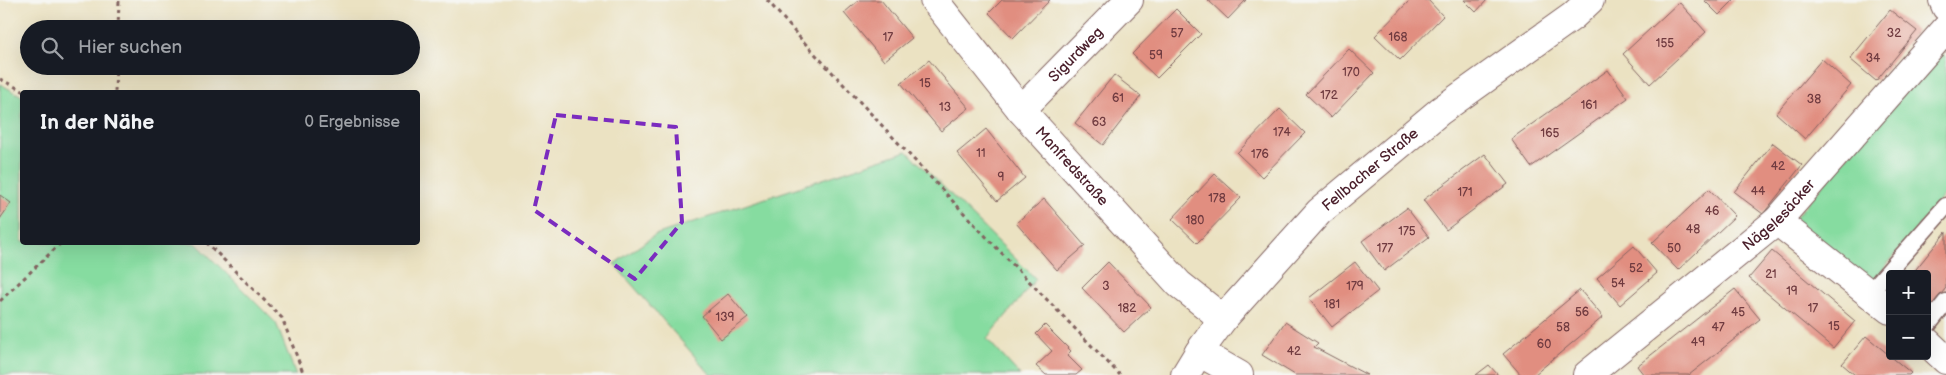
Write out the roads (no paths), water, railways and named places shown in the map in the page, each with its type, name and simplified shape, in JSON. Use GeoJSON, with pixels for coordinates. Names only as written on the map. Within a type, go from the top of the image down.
{"type":"FeatureCollection","features":[{"type":"Feature","properties":{"kind":"street","name":"Manfredstraße"},"geometry":{"type":"LineString","coordinates":[[934,0],[1021,110],[1179,284],[1222,319]]}},
{"type":"Feature","properties":{"kind":"street","name":"Sigurdweg"},"geometry":{"type":"LineString","coordinates":[[1021,110],[1129,0]]}},
{"type":"Feature","properties":{"kind":"street","name":"Fellbacher Straße"},"geometry":{"type":"LineString","coordinates":[[1185,375],[1198,352],[1222,319],[1319,212],[1440,111],[1573,16],[1590,0]]}},
{"type":"Feature","properties":{"kind":"street"},"geometry":{"type":"LineString","coordinates":[[1943,0],[1946,6]]}},
{"type":"Feature","properties":{"kind":"street","name":"Nägelesäcker"},"geometry":{"type":"LineString","coordinates":[[1587,375],[1777,221],[1946,29]]}},
{"type":"Feature","properties":{"kind":"street"},"geometry":{"type":"LineString","coordinates":[[1777,221],[1886,307]]}},
{"type":"Feature","properties":{"kind":"street"},"geometry":{"type":"LineString","coordinates":[[1931,346],[1946,360]]}},
{"type":"Feature","properties":{"kind":"street"},"geometry":{"type":"LineString","coordinates":[[1198,352],[1239,375]]}},
{"type":"Feature","properties":{"kind":"street"},"geometry":{"type":"LineString","coordinates":[[1942,375],[1946,370]]}},
{"type":"Feature","properties":{"kind":"lane"},"geometry":{"type":"LineString","coordinates":[[1869,293],[1946,206]]}},
{"type":"Feature","properties":{"kind":"lane"},"geometry":{"type":"LineString","coordinates":[[1931,321],[1946,302]]}}]}
